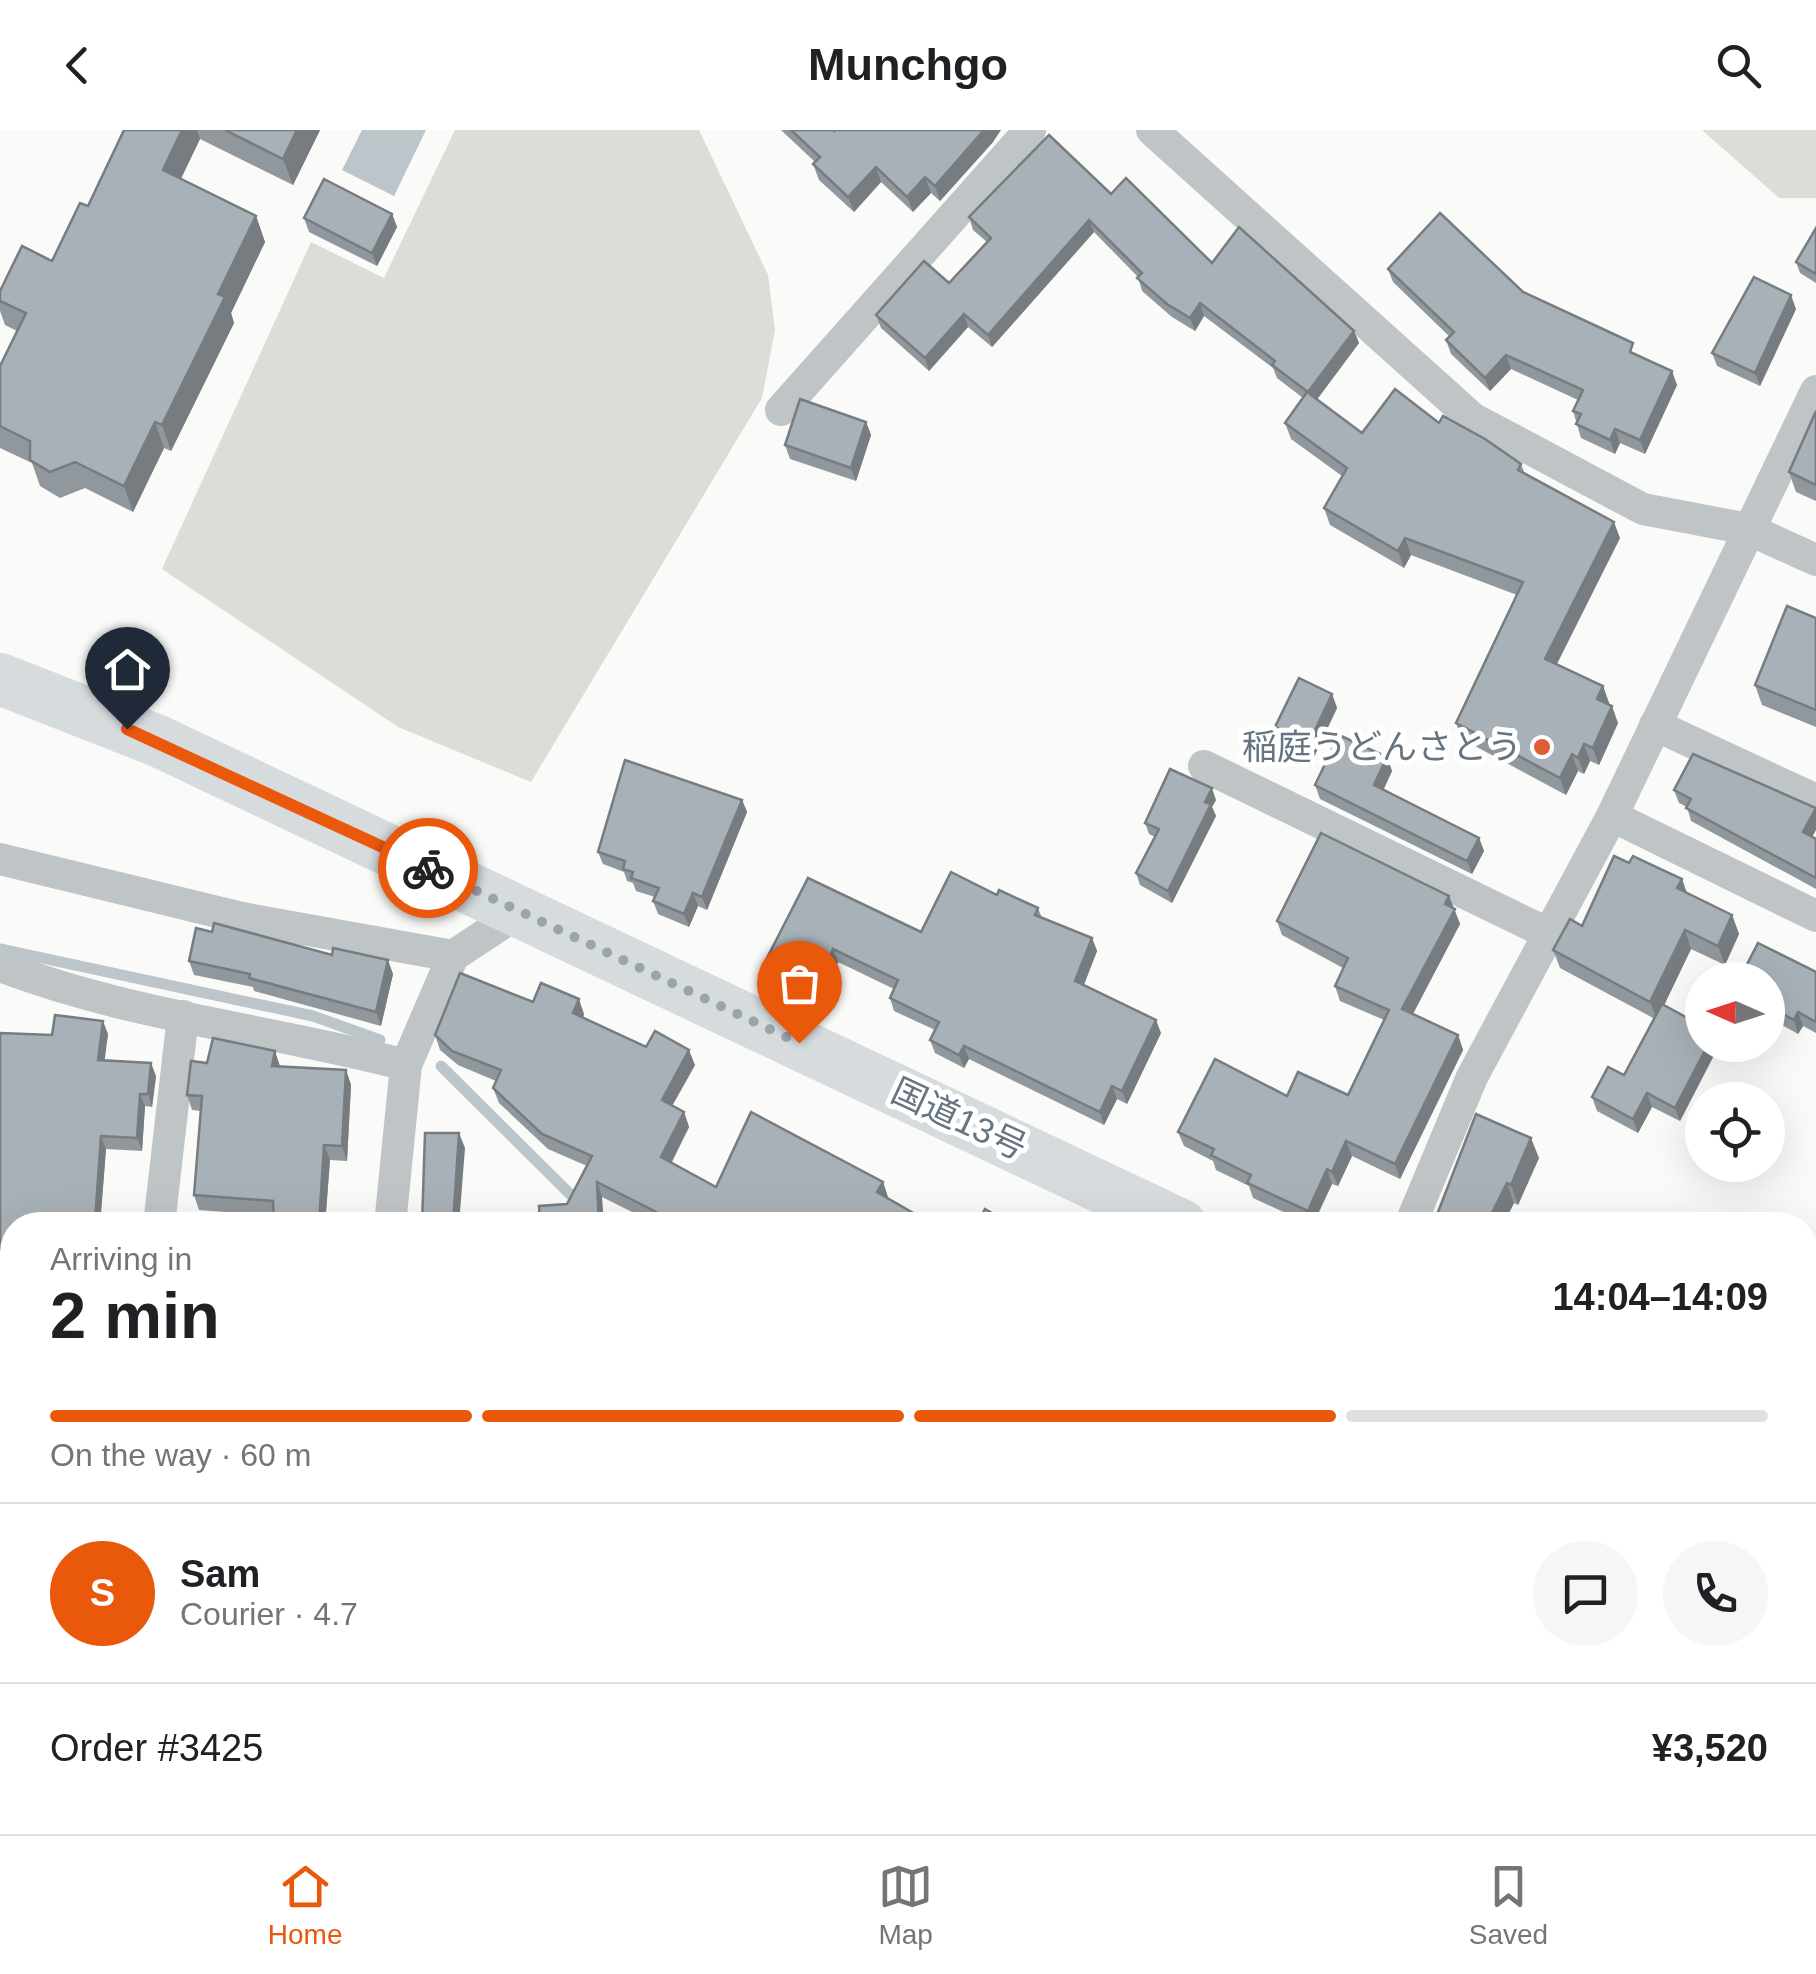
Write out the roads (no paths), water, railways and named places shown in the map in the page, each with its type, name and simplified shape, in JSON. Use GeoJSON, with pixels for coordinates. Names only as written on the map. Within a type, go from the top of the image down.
{"type":"FeatureCollection","features":[{"type":"Feature","properties":{"kind":"highway","name":"国道13号"},"geometry":{"type":"LineString","coordinates":[[0,679],[158,742],[1154,1212]]}},
{"type":"Feature","properties":{"kind":"street"},"geometry":{"type":"LineString","coordinates":[[781,410],[1030,130]]}},
{"type":"Feature","properties":{"kind":"street"},"geometry":{"type":"LineString","coordinates":[[1152,130],[1472,418],[1643,509],[1748,529],[1816,560]]}},
{"type":"Feature","properties":{"kind":"street"},"geometry":{"type":"LineString","coordinates":[[1415,1212],[1472,1077],[1612,816],[1816,391]]}},
{"type":"Feature","properties":{"kind":"street"},"geometry":{"type":"LineString","coordinates":[[1655,725],[1816,800]]}},
{"type":"Feature","properties":{"kind":"street"},"geometry":{"type":"LineString","coordinates":[[1204,766],[1549,934]]}},
{"type":"Feature","properties":{"kind":"street"},"geometry":{"type":"LineString","coordinates":[[1612,816],[1816,916]]}},
{"type":"Feature","properties":{"kind":"street"},"geometry":{"type":"LineString","coordinates":[[0,860],[242,918],[453,956]]}},
{"type":"Feature","properties":{"kind":"street"},"geometry":{"type":"LineString","coordinates":[[391,1212],[406,1066],[453,956],[521,911]]}},
{"type":"Feature","properties":{"kind":"street"},"geometry":{"type":"LineString","coordinates":[[0,966],[183,1016],[314,1041],[406,1066]]}},
{"type":"Feature","properties":{"kind":"street"},"geometry":{"type":"LineString","coordinates":[[161,1212],[183,1016]]}},
{"type":"Feature","properties":{"kind":"waterway"},"geometry":{"type":"LineString","coordinates":[[0,949],[313,1016],[380,1040]]}},
{"type":"Feature","properties":{"kind":"waterway"},"geometry":{"type":"LineString","coordinates":[[441,1066],[580,1204]]}},
{"type":"Feature","properties":{"kind":"place","name":"稲庭うどんさとう"},"geometry":{"type":"Point","coordinates":[1542,747]}}]}
